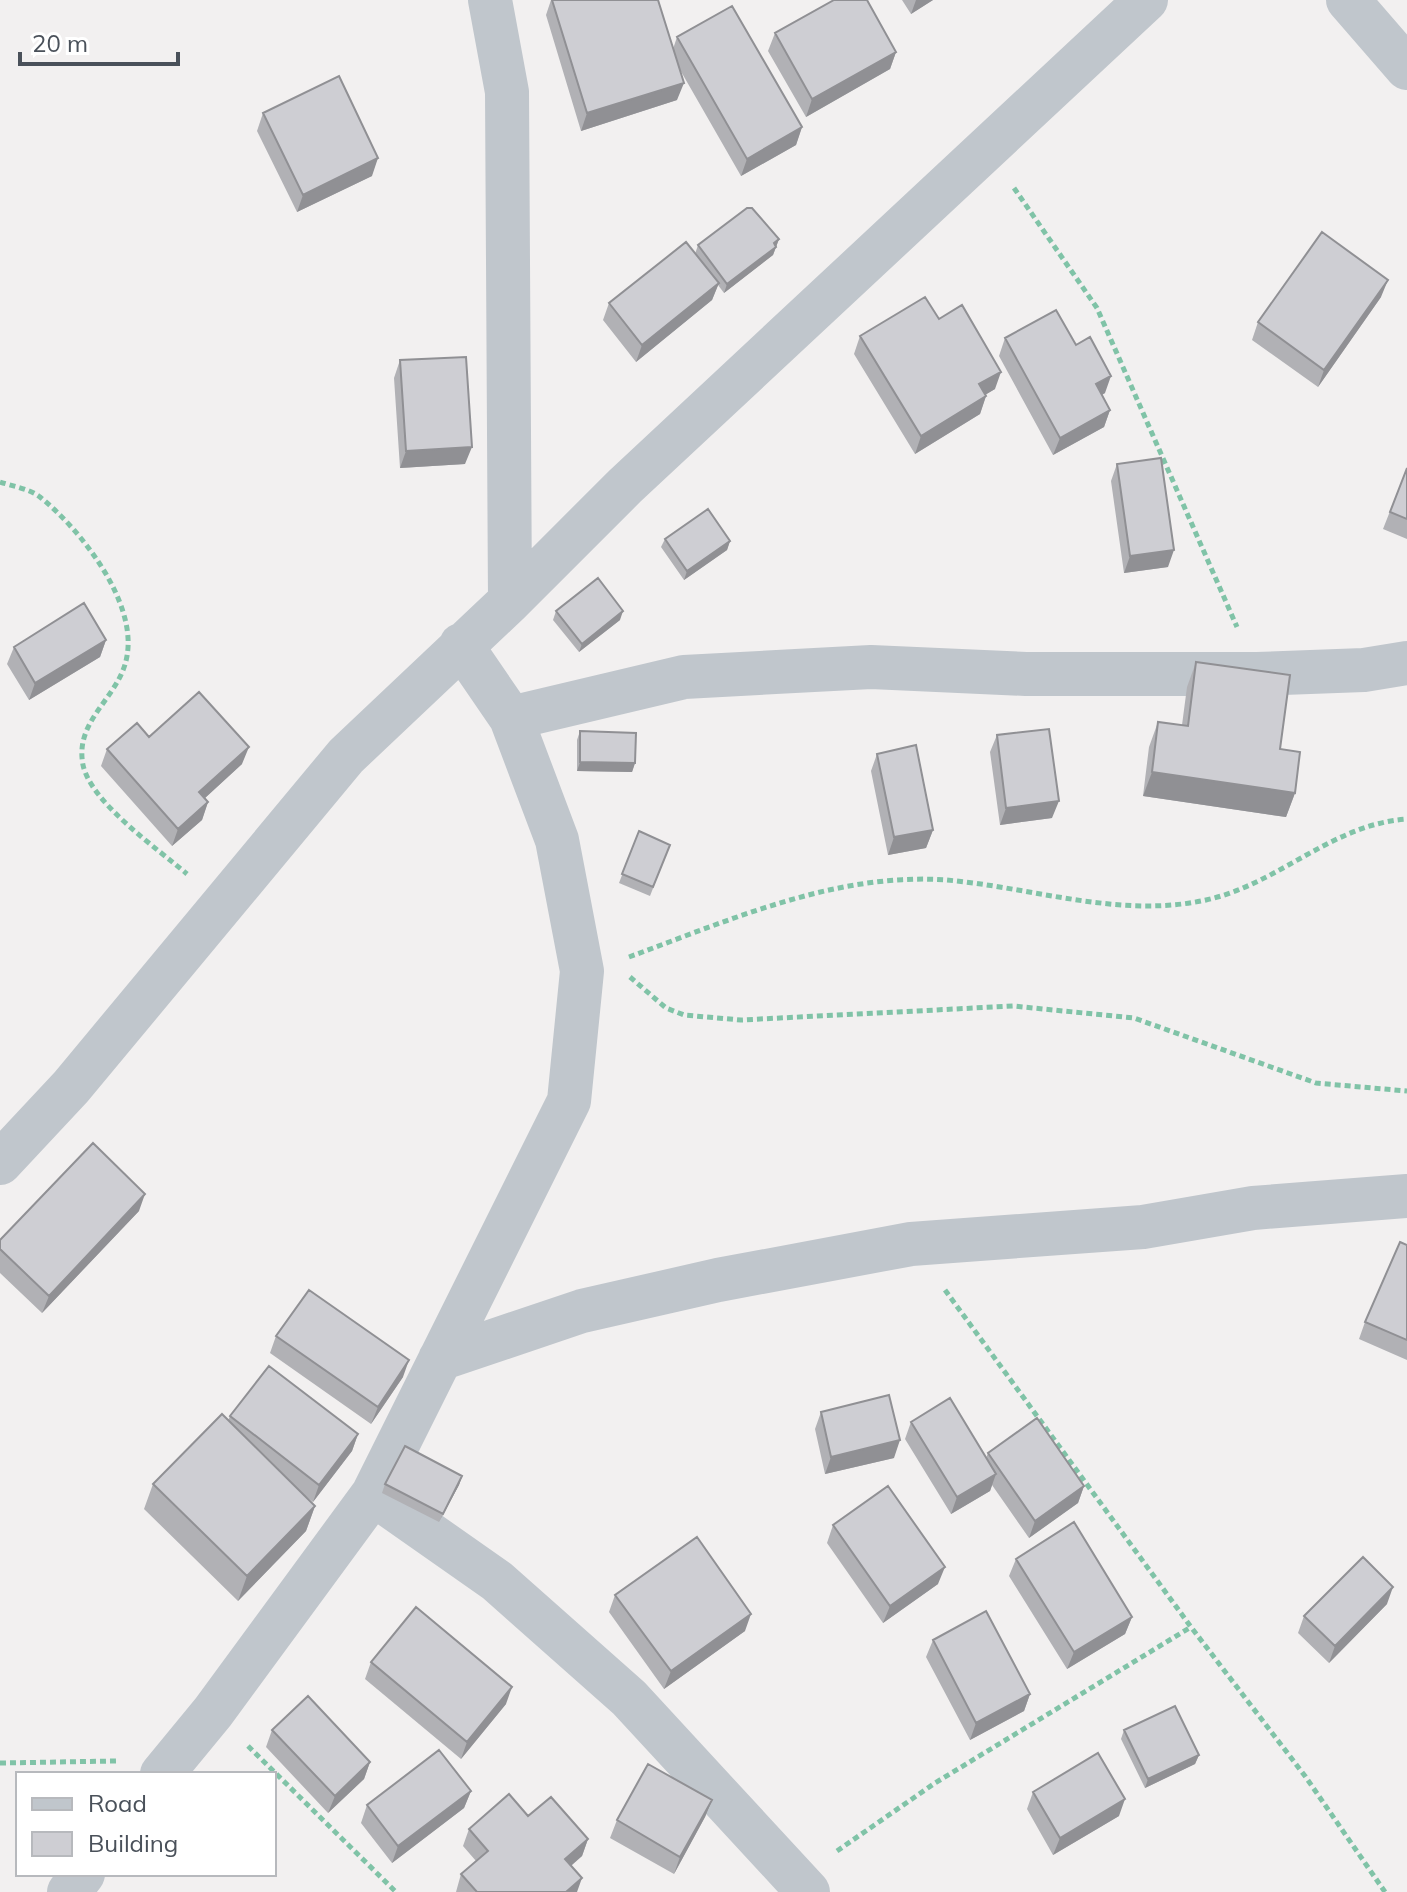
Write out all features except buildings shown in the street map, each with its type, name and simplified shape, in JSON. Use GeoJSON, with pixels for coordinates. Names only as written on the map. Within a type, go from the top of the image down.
{"type":"FeatureCollection","features":[{"type":"Feature","properties":{"kind":"street"},"geometry":{"type":"LineString","coordinates":[[490,0],[507,92],[510,601]]}},
{"type":"Feature","properties":{"kind":"street"},"geometry":{"type":"LineString","coordinates":[[0,1163],[71,1087],[346,756],[510,601],[625,486],[1146,0]]}},
{"type":"Feature","properties":{"kind":"street"},"geometry":{"type":"LineString","coordinates":[[1348,0],[1407,68]]}},
{"type":"Feature","properties":{"kind":"street"},"geometry":{"type":"LineString","coordinates":[[167,1767],[213,1712],[373,1494],[569,1101],[599,966],[557,840],[511,718],[461,645]]}},
{"type":"Feature","properties":{"kind":"street"},"geometry":{"type":"LineString","coordinates":[[511,718],[684,677],[871,667],[1026,674],[1257,674],[1364,670],[1407,663]]}},
{"type":"Feature","properties":{"kind":"street"},"geometry":{"type":"LineString","coordinates":[[440,1359],[582,1311],[718,1280],[911,1244],[1143,1227],[1253,1208],[1407,1196]]}},
{"type":"Feature","properties":{"kind":"street"},"geometry":{"type":"LineString","coordinates":[[373,1494],[497,1581],[629,1698],[802,1886]]}},
{"type":"Feature","properties":{"kind":"street"},"geometry":{"type":"LineString","coordinates":[[69,1892],[81,1876]]}},
{"type":"Feature","properties":{"kind":"path"},"geometry":{"type":"LineString","coordinates":[[987,147],[1097,308],[1257,674]]}},
{"type":"Feature","properties":{"kind":"path"},"geometry":{"type":"LineString","coordinates":[[0,482],[38,495],[85,543],[110,581],[127,627],[127,657],[81,738],[84,768],[101,798],[220,904]]}},
{"type":"Feature","properties":{"kind":"path"},"geometry":{"type":"LineString","coordinates":[[599,966],[773,904],[870,883],[945,880],[1137,905],[1205,900],[1258,883],[1347,832],[1381,821],[1407,819]]}},
{"type":"Feature","properties":{"kind":"path"},"geometry":{"type":"LineString","coordinates":[[599,966],[666,1008],[684,1015],[741,1020],[1013,1006],[1134,1018],[1316,1083],[1407,1091]]}},
{"type":"Feature","properties":{"kind":"path"},"geometry":{"type":"LineString","coordinates":[[911,1244],[1191,1627],[1305,1776],[1385,1892]]}},
{"type":"Feature","properties":{"kind":"path"},"geometry":{"type":"LineString","coordinates":[[802,1886],[935,1783],[1191,1627]]}},
{"type":"Feature","properties":{"kind":"path"},"geometry":{"type":"LineString","coordinates":[[213,1712],[274,1772]]}},
{"type":"Feature","properties":{"kind":"path"},"geometry":{"type":"LineString","coordinates":[[0,1763],[167,1767]]}},
{"type":"Feature","properties":{"kind":"path"},"geometry":{"type":"LineString","coordinates":[[276,1774],[396,1892]]}}]}
